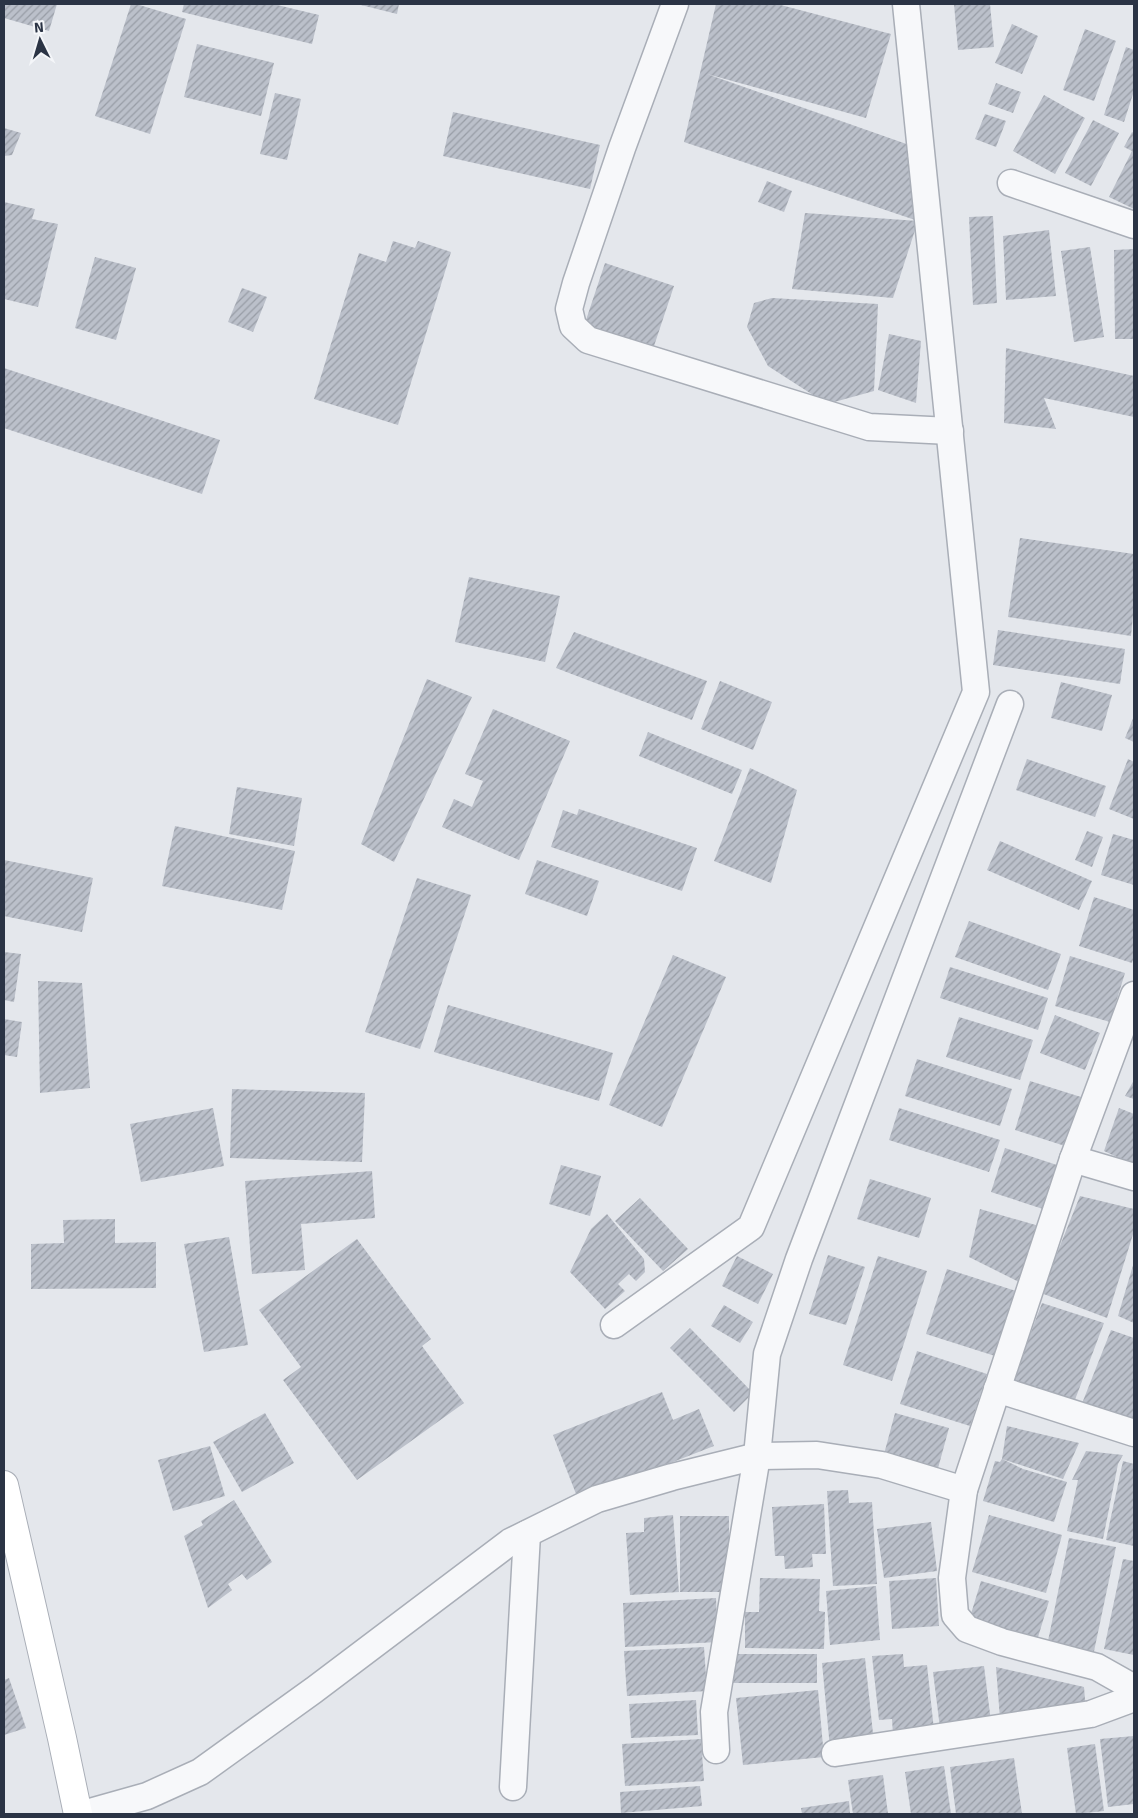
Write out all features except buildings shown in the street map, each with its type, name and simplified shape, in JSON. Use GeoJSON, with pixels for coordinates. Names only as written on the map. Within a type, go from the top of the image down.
{"type":"FeatureCollection","features":[{"type":"Feature","properties":{"kind":"street"},"geometry":{"type":"LineString","coordinates":[[675,4],[622,148],[576,283],[569,309],[573,326],[588,340],[869,427],[950,430]]}},
{"type":"Feature","properties":{"kind":"street"},"geometry":{"type":"LineString","coordinates":[[614,1325],[751,1227],[976,692],[906,4]]}},
{"type":"Feature","properties":{"kind":"street"},"geometry":{"type":"LineString","coordinates":[[1011,183],[1134,225]]}},
{"type":"Feature","properties":{"kind":"street"},"geometry":{"type":"LineString","coordinates":[[716,1750],[714,1712],[758,1456],[766,1354],[799,1259],[1010,704]]}},
{"type":"Feature","properties":{"kind":"street"},"geometry":{"type":"LineString","coordinates":[[1134,995],[1073,1159],[964,1490],[952,1578],[955,1615],[967,1629],[1002,1642],[1097,1667],[1134,1688]]}},
{"type":"Feature","properties":{"kind":"street"},"geometry":{"type":"LineString","coordinates":[[1073,1159],[1134,1177]]}},
{"type":"Feature","properties":{"kind":"street"},"geometry":{"type":"LineString","coordinates":[[997,1389],[1134,1432]]}},
{"type":"Feature","properties":{"kind":"street"},"geometry":{"type":"LineString","coordinates":[[4,1485],[79,1812],[147,1796],[200,1772],[314,1690],[510,1542],[597,1499],[672,1477],[758,1456],[817,1455],[882,1465],[964,1490]]}},
{"type":"Feature","properties":{"kind":"street"},"geometry":{"type":"LineString","coordinates":[[513,1787],[527,1534]]}},
{"type":"Feature","properties":{"kind":"street"},"geometry":{"type":"LineString","coordinates":[[835,1754],[1091,1714],[1134,1698]]}}]}
